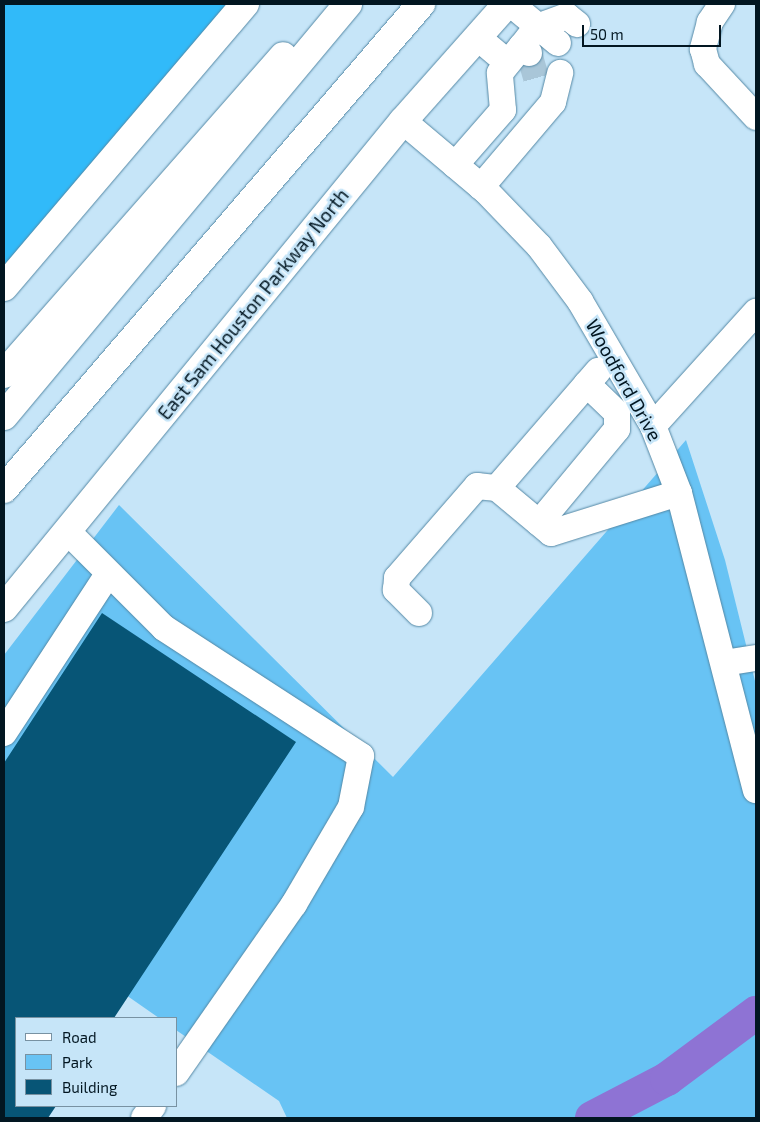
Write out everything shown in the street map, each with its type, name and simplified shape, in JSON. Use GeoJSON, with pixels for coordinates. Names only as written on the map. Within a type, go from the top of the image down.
{"type":"FeatureCollection","features":[{"type":"Feature","properties":{"kind":"main road"},"geometry":{"type":"LineString","coordinates":[[4,287],[245,4]]}},
{"type":"Feature","properties":{"kind":"main road"},"geometry":{"type":"LineString","coordinates":[[4,374],[329,4]]}},
{"type":"Feature","properties":{"kind":"main road"},"geometry":{"type":"LineString","coordinates":[[4,416],[348,4]]}},
{"type":"Feature","properties":{"kind":"main road"},"geometry":{"type":"LineString","coordinates":[[4,489],[421,4]]}},
{"type":"Feature","properties":{"kind":"main road","name":"East Sam Houston Parkway North"},"geometry":{"type":"LineString","coordinates":[[4,608],[403,121],[509,4]]}},
{"type":"Feature","properties":{"kind":"street"},"geometry":{"type":"LineString","coordinates":[[509,4],[524,47]]}},
{"type":"Feature","properties":{"kind":"street"},"geometry":{"type":"LineString","coordinates":[[722,4],[710,22],[703,49],[707,64],[756,117]]}},
{"type":"Feature","properties":{"kind":"street"},"geometry":{"type":"LineString","coordinates":[[528,132],[503,110],[500,73],[524,47],[567,16],[577,24]]}},
{"type":"Feature","properties":{"kind":"street"},"geometry":{"type":"LineString","coordinates":[[478,37],[524,47],[558,43]]}},
{"type":"Feature","properties":{"kind":"street"},"geometry":{"type":"LineString","coordinates":[[481,187],[528,132],[546,95],[560,73]]}},
{"type":"Feature","properties":{"kind":"street"},"geometry":{"type":"LineString","coordinates":[[455,165],[503,110]]}},
{"type":"Feature","properties":{"kind":"street","name":"Woodford Drive"},"geometry":{"type":"LineString","coordinates":[[403,121],[481,187],[539,246],[613,354],[653,426],[679,493],[756,790]]}},
{"type":"Feature","properties":{"kind":"street"},"geometry":{"type":"LineString","coordinates":[[653,426],[756,312]]}},
{"type":"Feature","properties":{"kind":"street"},"geometry":{"type":"LineString","coordinates":[[497,488],[613,354]]}},
{"type":"Feature","properties":{"kind":"street"},"geometry":{"type":"LineString","coordinates":[[539,524],[617,429],[617,413],[587,384]]}},
{"type":"Feature","properties":{"kind":"street"},"geometry":{"type":"LineString","coordinates":[[419,613],[396,590],[397,578],[477,486],[497,488],[551,533],[679,493]]}},
{"type":"Feature","properties":{"kind":"street"},"geometry":{"type":"LineString","coordinates":[[67,531],[164,628],[361,756],[351,807],[294,904],[178,1070]]}},
{"type":"Feature","properties":{"kind":"street"},"geometry":{"type":"LineString","coordinates":[[4,733],[108,574]]}},
{"type":"Feature","properties":{"kind":"street"},"geometry":{"type":"LineString","coordinates":[[724,662],[756,658]]}},
{"type":"Feature","properties":{"kind":"street"},"geometry":{"type":"LineString","coordinates":[[144,1118],[152,1107]]}},
{"type":"Feature","properties":{"kind":"green space"},"geometry":{"type":"Polygon","coordinates":[[[686,440],[725,560],[756,685],[756,1118],[287,1118],[279,1101],[178,1031],[178,1017],[158,1017],[4,910],[4,655],[119,505],[393,777],[686,440]]]}},
{"type":"Feature","properties":{"kind":"shaded area"},"geometry":{"type":"Polygon","coordinates":[[[4,4],[233,4],[4,270],[4,4]]]}},
{"type":"Feature","properties":{"kind":"building"},"geometry":{"type":"Polygon","coordinates":[[[102,613],[296,742],[115,1017],[15,1017],[15,1107],[55,1107],[48,1118],[4,1118],[4,763],[102,613]]]}},
{"type":"Feature","properties":{"kind":"waterway"},"geometry":{"type":"LineString","coordinates":[[592,1118],[667,1079],[756,1013]]}},
{"type":"Feature","properties":{"kind":"tunnel"},"geometry":{"type":"LineString","coordinates":[[529,53],[539,89]]}}]}
